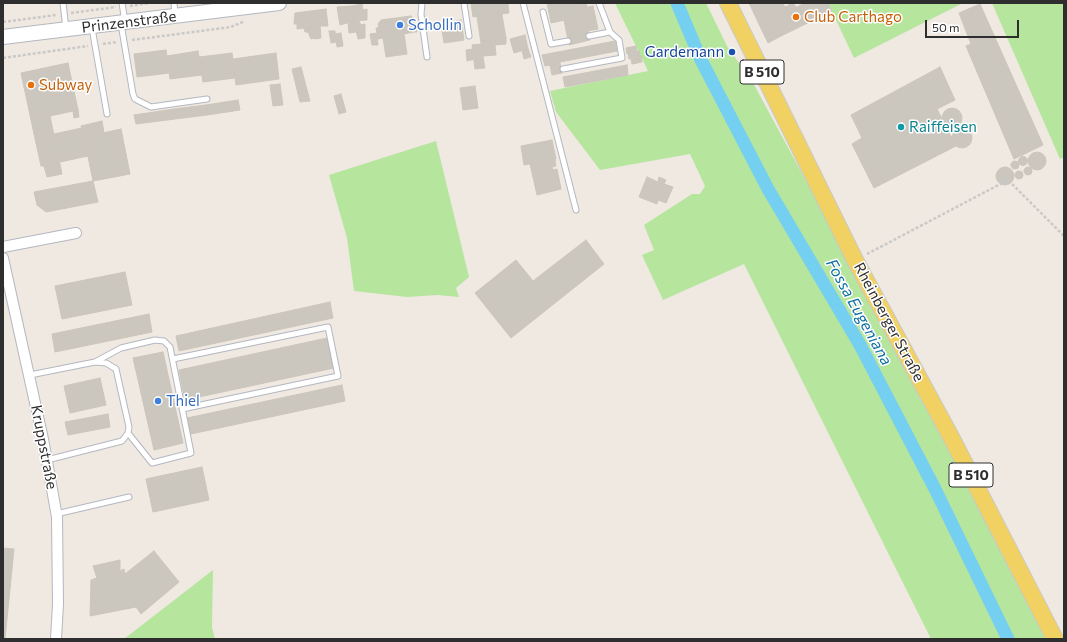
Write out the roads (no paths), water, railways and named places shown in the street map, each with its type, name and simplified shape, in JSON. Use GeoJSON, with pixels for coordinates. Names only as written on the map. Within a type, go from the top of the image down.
{"type":"FeatureCollection","features":[{"type":"Feature","properties":{"kind":"main road","name":"Prinzenstraße"},"geometry":{"type":"LineString","coordinates":[[3,37],[123,23],[174,10],[279,3]]}},
{"type":"Feature","properties":{"kind":"main road","name":"Rheinberger Straße"},"geometry":{"type":"LineString","coordinates":[[728,3],[855,260],[951,437],[1055,639]]}},
{"type":"Feature","properties":{"kind":"street"},"geometry":{"type":"LineString","coordinates":[[3,248],[76,233]]}},
{"type":"Feature","properties":{"kind":"street","name":"Kruppstraße"},"geometry":{"type":"LineString","coordinates":[[3,258],[30,376],[56,514],[58,604],[56,639]]}},
{"type":"Feature","properties":{"kind":"lane"},"geometry":{"type":"LineString","coordinates":[[63,3],[66,30]]}},
{"type":"Feature","properties":{"kind":"lane"},"geometry":{"type":"LineString","coordinates":[[422,3],[421,14],[427,57]]}},
{"type":"Feature","properties":{"kind":"lane"},"geometry":{"type":"LineString","coordinates":[[464,3],[469,36]]}},
{"type":"Feature","properties":{"kind":"lane"},"geometry":{"type":"LineString","coordinates":[[523,3],[576,210]]}},
{"type":"Feature","properties":{"kind":"lane"},"geometry":{"type":"LineString","coordinates":[[563,69],[622,58],[619,40],[610,32],[599,3]]}},
{"type":"Feature","properties":{"kind":"lane"},"geometry":{"type":"LineString","coordinates":[[123,5],[123,23],[133,94],[136,99],[150,107],[207,99]]}},
{"type":"Feature","properties":{"kind":"lane"},"geometry":{"type":"LineString","coordinates":[[543,12],[551,44],[568,41]]}},
{"type":"Feature","properties":{"kind":"lane"},"geometry":{"type":"LineString","coordinates":[[92,27],[107,114]]}},
{"type":"Feature","properties":{"kind":"lane"},"geometry":{"type":"LineString","coordinates":[[589,36],[610,32]]}},
{"type":"Feature","properties":{"kind":"lane"},"geometry":{"type":"LineString","coordinates":[[172,359],[328,327],[338,376],[182,408]]}},
{"type":"Feature","properties":{"kind":"lane"},"geometry":{"type":"LineString","coordinates":[[95,362],[121,348],[156,340],[164,341],[170,347],[191,453],[152,463],[128,433]]}},
{"type":"Feature","properties":{"kind":"lane"},"geometry":{"type":"LineString","coordinates":[[30,376],[95,362],[106,362],[116,369],[129,427],[128,433],[122,441],[47,460]]}},
{"type":"Feature","properties":{"kind":"lane"},"geometry":{"type":"LineString","coordinates":[[56,514],[129,497]]}},
{"type":"Feature","properties":{"kind":"waterway","name":"Fossa Eugeniana"},"geometry":{"type":"LineString","coordinates":[[677,3],[701,60],[768,189],[860,345],[935,489],[1008,639]]}},
{"type":"Feature","properties":{"kind":"place","name":"Club Carthago"},"geometry":{"type":"Point","coordinates":[796,17]}},
{"type":"Feature","properties":{"kind":"place","name":"Schollin"},"geometry":{"type":"Point","coordinates":[400,25]}},
{"type":"Feature","properties":{"kind":"place","name":"Gardemann"},"geometry":{"type":"Point","coordinates":[732,52]}},
{"type":"Feature","properties":{"kind":"place","name":"Subway"},"geometry":{"type":"Point","coordinates":[31,85]}},
{"type":"Feature","properties":{"kind":"place","name":"Raiffeisen"},"geometry":{"type":"Point","coordinates":[901,127]}},
{"type":"Feature","properties":{"kind":"place","name":"Thiel"},"geometry":{"type":"Point","coordinates":[158,401]}}]}
